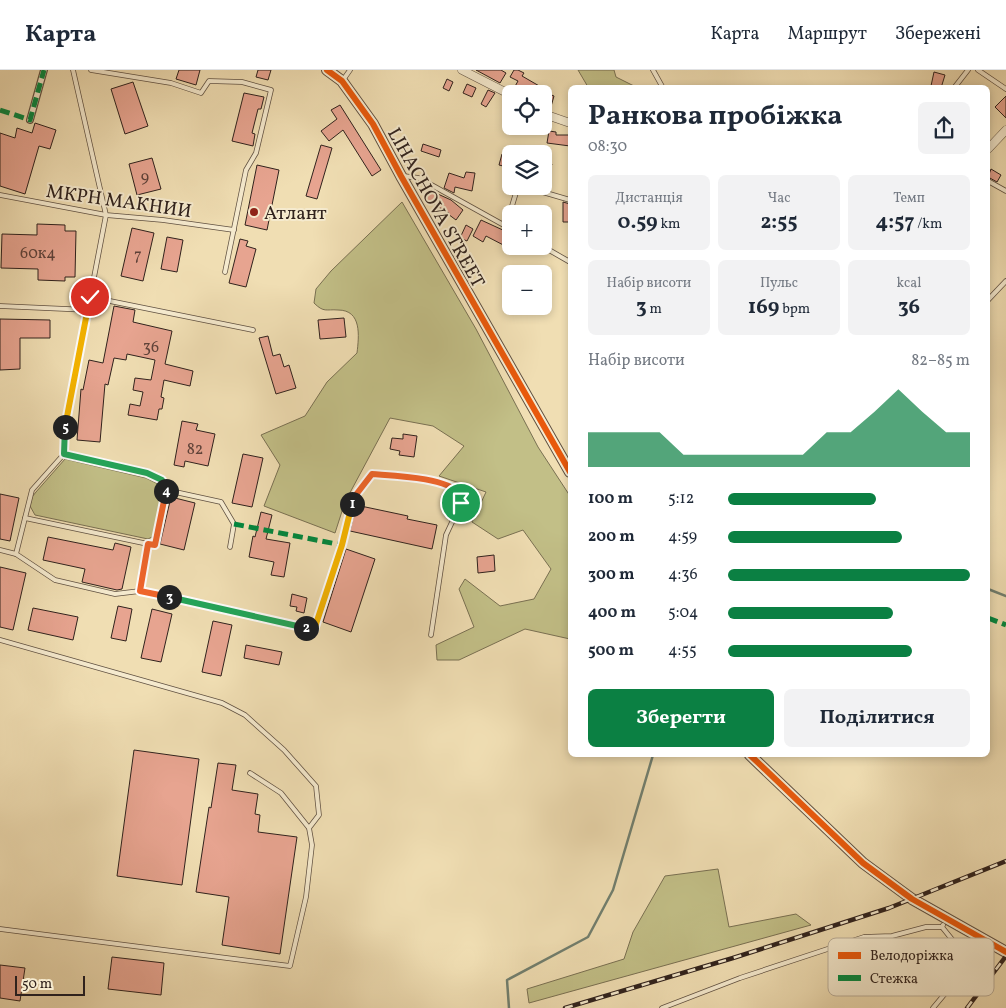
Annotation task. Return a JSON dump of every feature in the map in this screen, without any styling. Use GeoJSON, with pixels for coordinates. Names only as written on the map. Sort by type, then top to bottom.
{"type":"FeatureCollection","features":[{"type":"Feature","properties":{"kind":"street"},"geometry":{"type":"LineString","coordinates":[[30,120],[44,70]]}},
{"type":"Feature","properties":{"kind":"street","name":"LIHACHOVA STREET"},"geometry":{"type":"LineString","coordinates":[[326,70],[342,81],[373,124],[568,468]]}},
{"type":"Feature","properties":{"kind":"street"},"geometry":{"type":"LineString","coordinates":[[462,70],[502,90]]}},
{"type":"Feature","properties":{"kind":"street"},"geometry":{"type":"LineString","coordinates":[[552,117],[568,122]]}},
{"type":"Feature","properties":{"kind":"street"},"geometry":{"type":"LineString","coordinates":[[990,147],[1006,130]]}},
{"type":"Feature","properties":{"kind":"street"},"geometry":{"type":"LineString","coordinates":[[752,757],[863,863],[944,922],[977,938]]}},
{"type":"Feature","properties":{"kind":"street"},"geometry":{"type":"LineString","coordinates":[[994,946],[1006,952]]}},
{"type":"Feature","properties":{"kind":"lane"},"geometry":{"type":"LineString","coordinates":[[16,554],[32,490],[64,454],[65,428],[106,215],[73,70]]}},
{"type":"Feature","properties":{"kind":"lane"},"geometry":{"type":"LineString","coordinates":[[91,70],[171,83],[201,92],[208,81],[242,82],[271,90],[256,153],[246,170],[225,272]]}},
{"type":"Feature","properties":{"kind":"lane"},"geometry":{"type":"LineString","coordinates":[[342,81],[350,70]]}},
{"type":"Feature","properties":{"kind":"lane"},"geometry":{"type":"LineString","coordinates":[[652,70],[662,85]]}},
{"type":"Feature","properties":{"kind":"lane"},"geometry":{"type":"LineString","coordinates":[[956,85],[968,70]]}},
{"type":"Feature","properties":{"kind":"lane"},"geometry":{"type":"LineString","coordinates":[[978,70],[1006,89]]}},
{"type":"Feature","properties":{"kind":"lane"},"geometry":{"type":"LineString","coordinates":[[401,176],[419,178],[502,224]]}},
{"type":"Feature","properties":{"kind":"lane"},"geometry":{"type":"LineString","coordinates":[[990,182],[1006,191]]}},
{"type":"Feature","properties":{"kind":"lane","name":"МКРН МАКНИИ"},"geometry":{"type":"LineString","coordinates":[[0,195],[106,215],[163,220],[234,230]]}},
{"type":"Feature","properties":{"kind":"lane"},"geometry":{"type":"LineString","coordinates":[[552,195],[568,199]]}},
{"type":"Feature","properties":{"kind":"lane"},"geometry":{"type":"LineString","coordinates":[[552,252],[568,261]]}},
{"type":"Feature","properties":{"kind":"lane"},"geometry":{"type":"LineString","coordinates":[[990,298],[1006,281]]}},
{"type":"Feature","properties":{"kind":"lane"},"geometry":{"type":"LineString","coordinates":[[90,297],[253,330]]}},
{"type":"Feature","properties":{"kind":"lane"},"geometry":{"type":"LineString","coordinates":[[0,306],[88,310]]}},
{"type":"Feature","properties":{"kind":"lane"},"geometry":{"type":"LineString","coordinates":[[25,518],[155,545],[166,490],[162,480],[147,473],[64,454]]}},
{"type":"Feature","properties":{"kind":"lane"},"geometry":{"type":"LineString","coordinates":[[0,550],[16,554],[55,580],[115,594],[140,591],[314,630],[342,545],[355,496],[372,474],[414,477],[455,487],[462,494],[461,503],[446,535],[431,635]]}},
{"type":"Feature","properties":{"kind":"lane"},"geometry":{"type":"LineString","coordinates":[[166,490],[221,502],[234,524],[230,546]]}},
{"type":"Feature","properties":{"kind":"lane"},"geometry":{"type":"LineString","coordinates":[[140,591],[148,544]]}},
{"type":"Feature","properties":{"kind":"lane"},"geometry":{"type":"LineString","coordinates":[[0,640],[222,703],[245,715],[284,750],[316,786],[319,815],[309,828]]}},
{"type":"Feature","properties":{"kind":"lane"},"geometry":{"type":"LineString","coordinates":[[0,929],[290,966],[306,897],[312,845],[309,828],[281,793],[250,773]]}},
{"type":"Feature","properties":{"kind":"lane"},"geometry":{"type":"LineString","coordinates":[[861,938],[892,936],[944,922],[954,938]]}},
{"type":"Feature","properties":{"kind":"lane"},"geometry":{"type":"LineString","coordinates":[[662,1008],[740,978],[828,949]]}},
{"type":"Feature","properties":{"kind":"lane"},"geometry":{"type":"LineString","coordinates":[[933,1008],[943,996]]}},
{"type":"Feature","properties":{"kind":"shaded area"},"geometry":{"type":"Polygon","coordinates":[[[578,70],[614,70],[616,77],[632,85],[587,85],[578,70]]]}},
{"type":"Feature","properties":{"kind":"shaded area"},"geometry":{"type":"Polygon","coordinates":[[[402,202],[476,329],[538,447],[568,493],[568,639],[525,629],[459,660],[437,660],[436,645],[474,627],[459,589],[465,579],[500,606],[534,599],[551,569],[523,530],[498,539],[472,522],[486,492],[439,476],[464,446],[433,426],[390,418],[345,502],[335,533],[264,506],[280,465],[261,435],[305,416],[327,382],[357,353],[357,325],[351,314],[346,311],[325,310],[314,303],[316,289],[331,271],[402,202]]]}},
{"type":"Feature","properties":{"kind":"shaded area"},"geometry":{"type":"Polygon","coordinates":[[[65,459],[146,478],[158,484],[163,494],[154,536],[148,539],[35,515],[30,506],[32,497],[65,459]]]}},
{"type":"Feature","properties":{"kind":"shaded area"},"geometry":{"type":"Polygon","coordinates":[[[718,869],[729,927],[796,914],[811,925],[529,1003],[527,989],[624,959],[633,932],[665,876],[718,869]]]}},
{"type":"Feature","properties":{"kind":"building"},"geometry":{"type":"Polygon","coordinates":[[[179,70],[200,70],[196,85],[176,79],[179,70]]]}},
{"type":"Feature","properties":{"kind":"building"},"geometry":{"type":"Polygon","coordinates":[[[258,70],[271,70],[268,80],[256,77],[258,70]]]}},
{"type":"Feature","properties":{"kind":"building"},"geometry":{"type":"Polygon","coordinates":[[[476,70],[501,70],[506,73],[500,83],[476,70]]]}},
{"type":"Feature","properties":{"kind":"building"},"geometry":{"type":"Polygon","coordinates":[[[514,70],[518,70],[524,73],[522,76],[538,85],[516,85],[518,81],[510,77],[514,70]]]}},
{"type":"Feature","properties":{"kind":"building"},"geometry":{"type":"Polygon","coordinates":[[[934,72],[945,75],[942,85],[931,85],[934,72]]]}},
{"type":"Feature","properties":{"kind":"building"},"geometry":{"type":"Polygon","coordinates":[[[447,79],[453,82],[449,91],[443,88],[447,79]]]}},
{"type":"Feature","properties":{"kind":"building"},"geometry":{"type":"Polygon","coordinates":[[[133,82],[148,126],[125,134],[111,89],[133,82]]]}},
{"type":"Feature","properties":{"kind":"building"},"geometry":{"type":"Polygon","coordinates":[[[467,84],[476,88],[472,97],[463,93],[467,84]]]}},
{"type":"Feature","properties":{"kind":"building"},"geometry":{"type":"Polygon","coordinates":[[[488,90],[495,93],[486,107],[481,104],[488,90]]]}},
{"type":"Feature","properties":{"kind":"building"},"geometry":{"type":"Polygon","coordinates":[[[244,93],[264,97],[261,109],[258,109],[252,133],[255,134],[253,146],[232,141],[244,93]]]}},
{"type":"Feature","properties":{"kind":"building"},"geometry":{"type":"Polygon","coordinates":[[[1006,96],[1006,118],[995,107],[1006,96]]]}},
{"type":"Feature","properties":{"kind":"building"},"geometry":{"type":"Polygon","coordinates":[[[340,105],[381,170],[372,176],[343,130],[329,141],[321,131],[337,119],[331,110],[340,105]]]}},
{"type":"Feature","properties":{"kind":"building"},"geometry":{"type":"Polygon","coordinates":[[[35,123],[56,130],[50,149],[39,146],[25,194],[0,186],[0,133],[15,138],[17,128],[32,133],[35,123]]]}},
{"type":"Feature","properties":{"kind":"building"},"geometry":{"type":"Polygon","coordinates":[[[552,131],[556,132],[556,135],[568,135],[568,146],[547,143],[548,135],[552,135],[552,131]]]}},
{"type":"Feature","properties":{"kind":"building"},"geometry":{"type":"Polygon","coordinates":[[[423,144],[441,150],[439,157],[421,151],[423,144]]]}},
{"type":"Feature","properties":{"kind":"building"},"geometry":{"type":"Polygon","coordinates":[[[321,145],[332,148],[317,199],[306,196],[321,145]]]}},
{"type":"Feature","properties":{"kind":"building"},"geometry":{"type":"Polygon","coordinates":[[[502,154],[502,166],[499,165],[502,154]]]}},
{"type":"Feature","properties":{"kind":"building"},"geometry":{"type":"Polygon","coordinates":[[[152,158],[161,189],[137,195],[129,164],[152,158]]]}},
{"type":"Feature","properties":{"kind":"building"},"geometry":{"type":"Polygon","coordinates":[[[257,165],[279,170],[267,230],[245,225],[257,165]]]}},
{"type":"Feature","properties":{"kind":"building"},"geometry":{"type":"Polygon","coordinates":[[[991,169],[1001,175],[997,182],[990,178],[991,169]]]}},
{"type":"Feature","properties":{"kind":"building"},"geometry":{"type":"Polygon","coordinates":[[[466,172],[475,173],[472,191],[455,187],[454,193],[444,188],[449,173],[464,178],[466,172]]]}},
{"type":"Feature","properties":{"kind":"building"},"geometry":{"type":"Polygon","coordinates":[[[429,190],[451,200],[463,210],[456,220],[449,213],[424,199],[429,190]]]}},
{"type":"Feature","properties":{"kind":"building"},"geometry":{"type":"Polygon","coordinates":[[[563,202],[568,203],[568,222],[563,222],[563,202]]]}},
{"type":"Feature","properties":{"kind":"building"},"geometry":{"type":"Polygon","coordinates":[[[481,220],[502,230],[502,244],[486,236],[483,242],[473,236],[481,220]]]}},
{"type":"Feature","properties":{"kind":"building"},"geometry":{"type":"Polygon","coordinates":[[[37,224],[65,225],[65,231],[76,231],[75,277],[65,277],[65,281],[38,280],[38,269],[1,268],[2,234],[37,235],[37,224]]]}},
{"type":"Feature","properties":{"kind":"building"},"geometry":{"type":"Polygon","coordinates":[[[466,225],[473,229],[467,241],[460,238],[466,225]]]}},
{"type":"Feature","properties":{"kind":"building"},"geometry":{"type":"Polygon","coordinates":[[[132,228],[154,233],[143,281],[121,276],[132,228]]]}},
{"type":"Feature","properties":{"kind":"building"},"geometry":{"type":"Polygon","coordinates":[[[167,237],[183,240],[177,272],[161,269],[167,237]]]}},
{"type":"Feature","properties":{"kind":"building"},"geometry":{"type":"Polygon","coordinates":[[[240,239],[248,241],[246,246],[256,249],[246,287],[229,283],[240,239]]]}},
{"type":"Feature","properties":{"kind":"building"},"geometry":{"type":"Polygon","coordinates":[[[114,306],[135,310],[133,322],[172,331],[165,364],[193,371],[190,386],[164,380],[161,397],[164,398],[157,420],[128,415],[130,404],[140,406],[143,392],[133,390],[135,378],[151,380],[155,360],[127,354],[126,360],[114,358],[108,385],[105,384],[100,442],[77,440],[81,389],[83,390],[89,360],[103,363],[114,306]]]}},
{"type":"Feature","properties":{"kind":"building"},"geometry":{"type":"Polygon","coordinates":[[[344,318],[346,337],[320,339],[318,320],[344,318]]]}},
{"type":"Feature","properties":{"kind":"building"},"geometry":{"type":"Polygon","coordinates":[[[0,319],[50,320],[50,338],[20,338],[20,369],[0,370],[0,319]]]}},
{"type":"Feature","properties":{"kind":"building"},"geometry":{"type":"Polygon","coordinates":[[[268,336],[273,356],[280,354],[284,367],[289,365],[296,388],[276,394],[259,338],[268,336]]]}},
{"type":"Feature","properties":{"kind":"building"},"geometry":{"type":"Polygon","coordinates":[[[182,421],[198,424],[196,430],[215,434],[208,466],[185,461],[184,467],[174,465],[182,421]]]}},
{"type":"Feature","properties":{"kind":"building"},"geometry":{"type":"Polygon","coordinates":[[[403,434],[417,436],[414,457],[399,455],[400,451],[390,449],[392,438],[403,439],[403,434]]]}},
{"type":"Feature","properties":{"kind":"building"},"geometry":{"type":"Polygon","coordinates":[[[243,454],[263,458],[252,507],[232,503],[243,454]]]}},
{"type":"Feature","properties":{"kind":"building"},"geometry":{"type":"Polygon","coordinates":[[[0,494],[19,498],[10,541],[0,539],[0,494]]]}},
{"type":"Feature","properties":{"kind":"building"},"geometry":{"type":"Polygon","coordinates":[[[171,497],[195,503],[184,550],[160,544],[171,497]]]}},
{"type":"Feature","properties":{"kind":"building"},"geometry":{"type":"Polygon","coordinates":[[[356,505],[408,516],[407,519],[437,525],[432,549],[350,531],[356,505]]]}},
{"type":"Feature","properties":{"kind":"building"},"geometry":{"type":"Polygon","coordinates":[[[261,512],[272,515],[266,539],[290,543],[284,577],[271,575],[274,562],[249,557],[253,536],[255,537],[261,512]]]}},
{"type":"Feature","properties":{"kind":"building"},"geometry":{"type":"Polygon","coordinates":[[[48,537],[113,550],[115,543],[131,547],[122,589],[117,590],[82,582],[85,569],[43,560],[48,537]]]}},
{"type":"Feature","properties":{"kind":"building"},"geometry":{"type":"Polygon","coordinates":[[[346,549],[375,559],[351,632],[323,622],[346,549]]]}},
{"type":"Feature","properties":{"kind":"building"},"geometry":{"type":"Polygon","coordinates":[[[494,555],[495,571],[478,573],[477,557],[494,555]]]}},
{"type":"Feature","properties":{"kind":"building"},"geometry":{"type":"Polygon","coordinates":[[[0,567],[26,573],[13,630],[0,627],[0,567]]]}},
{"type":"Feature","properties":{"kind":"building"},"geometry":{"type":"Polygon","coordinates":[[[292,594],[307,598],[304,613],[296,611],[297,607],[290,606],[292,594]]]}},
{"type":"Feature","properties":{"kind":"building"},"geometry":{"type":"Polygon","coordinates":[[[118,606],[132,609],[126,641],[111,638],[118,606]]]}},
{"type":"Feature","properties":{"kind":"building"},"geometry":{"type":"Polygon","coordinates":[[[33,608],[78,617],[73,640],[28,630],[33,608]]]}},
{"type":"Feature","properties":{"kind":"building"},"geometry":{"type":"Polygon","coordinates":[[[152,609],[172,614],[161,662],[141,658],[152,609]]]}},
{"type":"Feature","properties":{"kind":"building"},"geometry":{"type":"Polygon","coordinates":[[[213,621],[232,625],[221,676],[202,672],[213,621]]]}},
{"type":"Feature","properties":{"kind":"building"},"geometry":{"type":"Polygon","coordinates":[[[246,645],[282,652],[279,665],[244,658],[246,645]]]}},
{"type":"Feature","properties":{"kind":"building"},"geometry":{"type":"Polygon","coordinates":[[[134,750],[199,759],[182,885],[117,876],[134,750]]]}},
{"type":"Feature","properties":{"kind":"building"},"geometry":{"type":"Polygon","coordinates":[[[218,763],[236,765],[232,790],[258,794],[255,814],[260,815],[258,832],[297,837],[280,954],[222,945],[229,897],[196,892],[218,763]]]}},
{"type":"Feature","properties":{"kind":"building"},"geometry":{"type":"Polygon","coordinates":[[[112,957],[164,963],[161,995],[108,989],[112,957]]]}},
{"type":"Feature","properties":{"kind":"building"},"geometry":{"type":"Polygon","coordinates":[[[0,965],[25,968],[20,1001],[0,998],[0,965]]]}},
{"type":"Feature","properties":{"kind":"waterway"},"geometry":{"type":"LineString","coordinates":[[990,590],[1006,596]]}},
{"type":"Feature","properties":{"kind":"waterway"},"geometry":{"type":"LineString","coordinates":[[509,1008],[507,980],[588,937],[613,890],[652,757]]}},
{"type":"Feature","properties":{"kind":"railway"},"geometry":{"type":"LineString","coordinates":[[565,1008],[733,958],[889,908],[1006,861]]}},
{"type":"Feature","properties":{"kind":"railway"},"geometry":{"type":"LineString","coordinates":[[994,972],[1006,956]]}},
{"type":"Feature","properties":{"kind":"railway"},"geometry":{"type":"LineString","coordinates":[[967,1008],[976,996]]}},
{"type":"Feature","properties":{"kind":"marked path"},"geometry":{"type":"LineString","coordinates":[[0,110],[30,120],[44,70]]}},
{"type":"Feature","properties":{"kind":"marked path"},"geometry":{"type":"LineString","coordinates":[[234,524],[342,545]]}},
{"type":"Feature","properties":{"kind":"marked path"},"geometry":{"type":"LineString","coordinates":[[990,619],[1006,625]]}},
{"type":"Feature","properties":{"kind":"cycle path"},"geometry":{"type":"LineString","coordinates":[[327,70],[342,81],[373,124],[568,468]]}},
{"type":"Feature","properties":{"kind":"cycle path"},"geometry":{"type":"LineString","coordinates":[[752,757],[863,863],[912,899],[981,938]]}},
{"type":"Feature","properties":{"kind":"cycle path"},"geometry":{"type":"LineString","coordinates":[[994,945],[1006,952]]}},
{"type":"Feature","properties":{"kind":"place","name":"Атлант"},"geometry":{"type":"Point","coordinates":[254,212]}},
{"type":"Feature","properties":{"kind":"route"},"geometry":{"type":"LineString","coordinates":[[90,297],[65,428],[64,454],[147,473],[162,480],[166,490],[155,545],[148,544],[140,591],[314,630],[342,545],[355,496],[372,474],[414,477],[455,487],[462,494],[461,503]]}}]}
